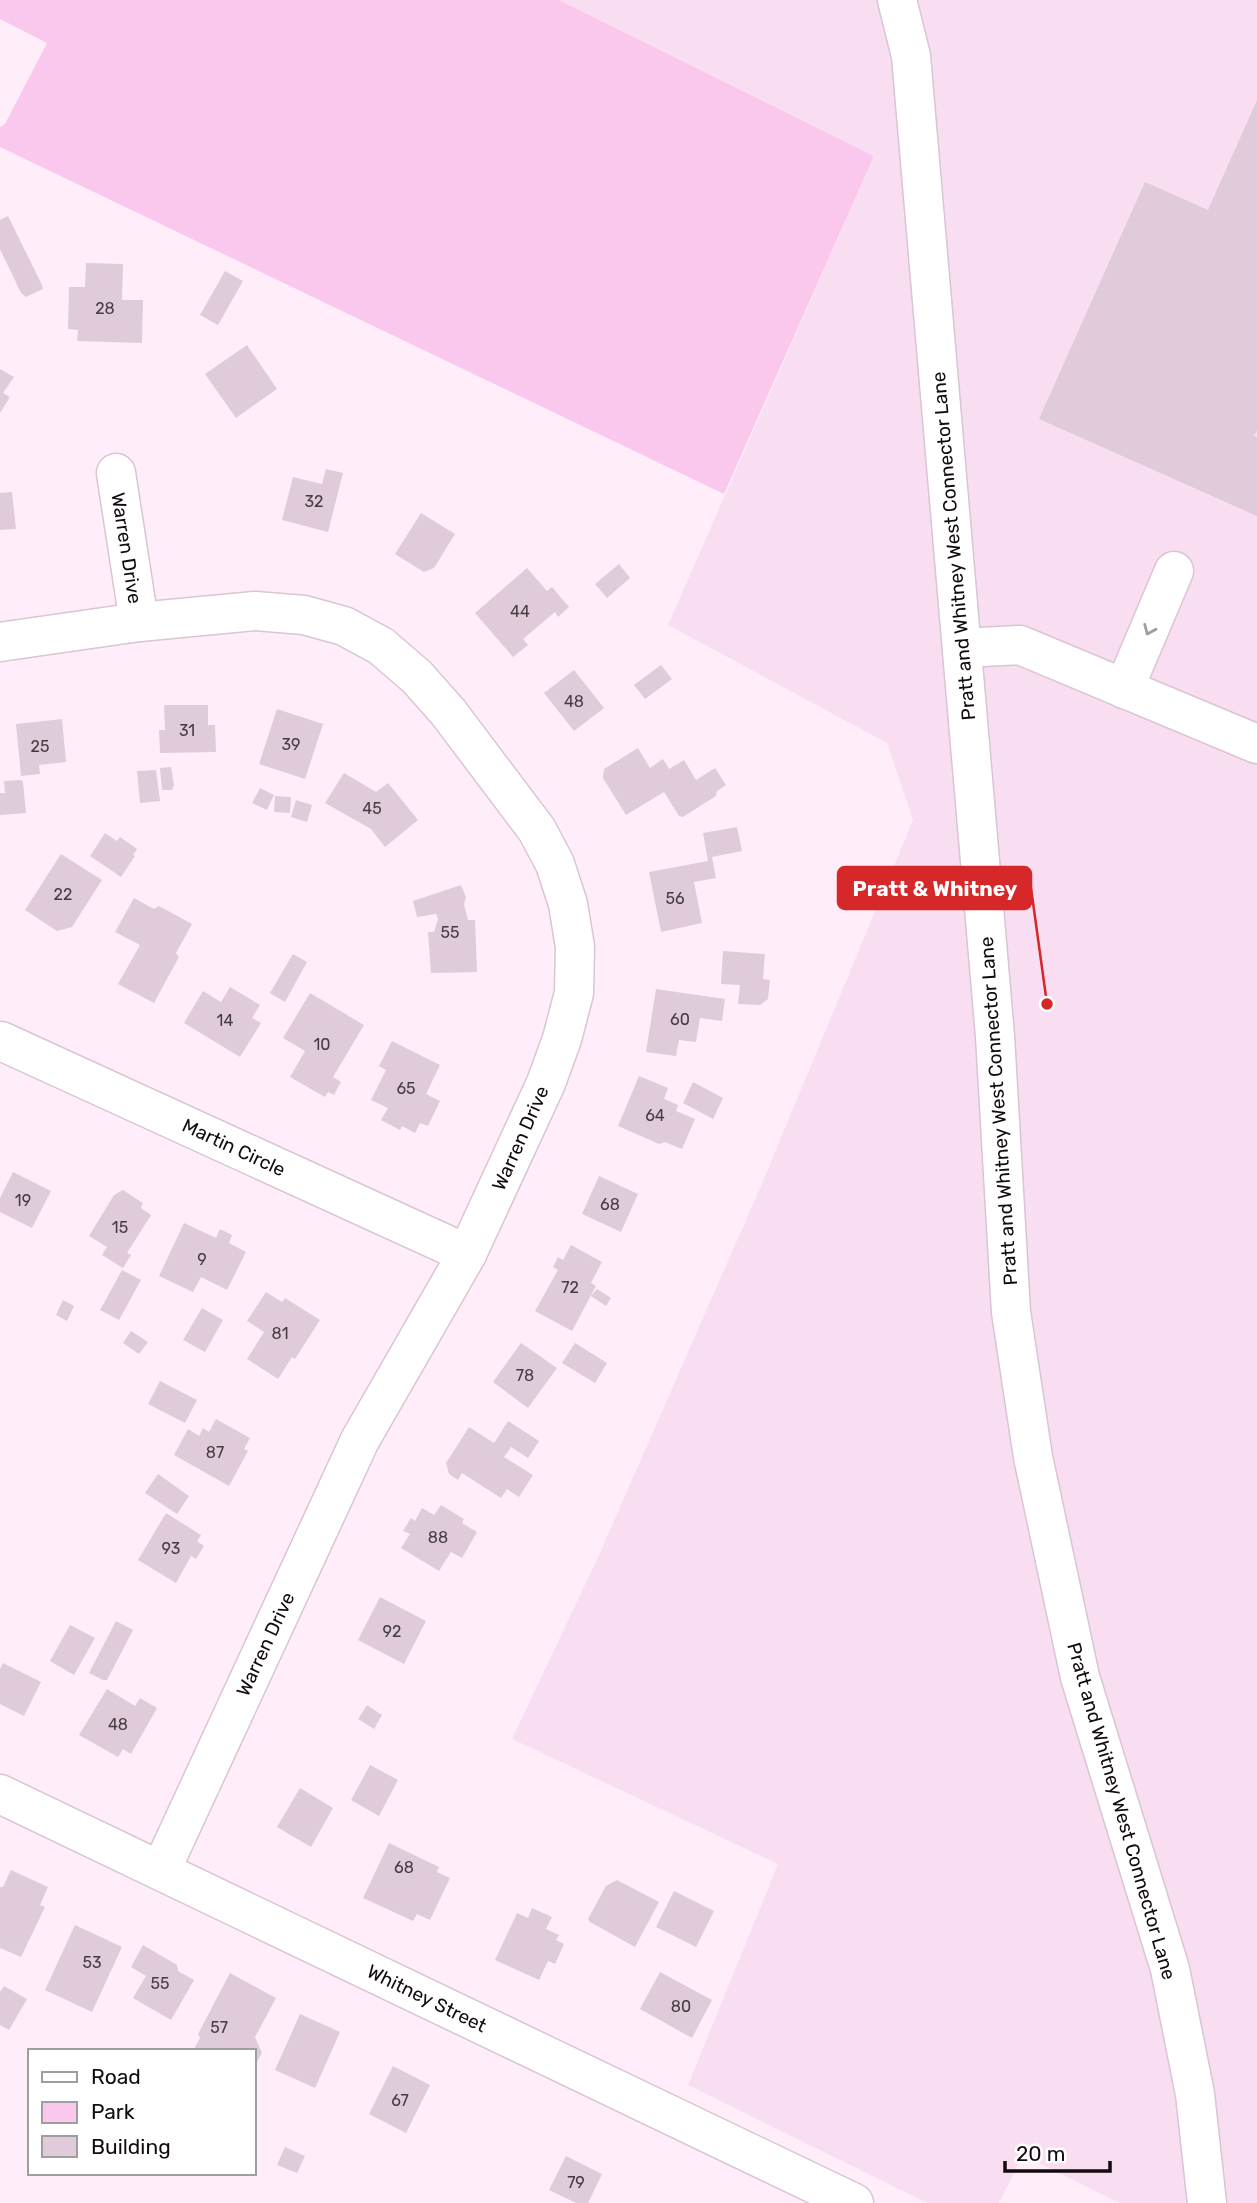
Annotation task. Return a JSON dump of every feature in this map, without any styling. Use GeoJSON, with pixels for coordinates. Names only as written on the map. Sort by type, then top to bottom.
{"type":"FeatureCollection","features":[{"type":"Feature","properties":{"kind":"street","name":"Pratt and Whitney West Connector Lane"},"geometry":{"type":"LineString","coordinates":[[897,0],[911,56],[995,1037],[1011,1312],[1032,1457],[1080,1677],[1170,1969],[1195,2094],[1208,2203]]}},
{"type":"Feature","properties":{"kind":"street"},"geometry":{"type":"LineString","coordinates":[[911,56],[922,0]]}},
{"type":"Feature","properties":{"kind":"street","name":"Warren Drive"},"geometry":{"type":"LineString","coordinates":[[116,473],[139,622]]}},
{"type":"Feature","properties":{"kind":"street"},"geometry":{"type":"LineString","coordinates":[[1124,689],[1174,571]]}},
{"type":"Feature","properties":{"kind":"street","name":"Warren Drive"},"geometry":{"type":"LineString","coordinates":[[0,642],[139,622],[255,611],[304,615],[344,626],[381,646],[417,677],[448,712],[537,830],[549,853],[568,904],[575,947],[574,993],[562,1039],[546,1083],[467,1254],[360,1440],[161,1870]]}},
{"type":"Feature","properties":{"kind":"street"},"geometry":{"type":"LineString","coordinates":[[962,648],[1020,645],[1257,744]]}},
{"type":"Feature","properties":{"kind":"street","name":"Martin Circle"},"geometry":{"type":"LineString","coordinates":[[1,1041],[467,1254]]}},
{"type":"Feature","properties":{"kind":"street","name":"Whitney Street"},"geometry":{"type":"LineString","coordinates":[[0,1794],[854,2203]]}},
{"type":"Feature","properties":{"kind":"shaded area"},"geometry":{"type":"Polygon","coordinates":[[[559,0],[1257,0],[1257,2203],[1119,2203],[1023,2155],[999,2203],[927,2203],[688,2085],[778,1864],[512,1739],[599,1555],[760,1188],[913,820],[887,743],[668,625],[874,156],[559,0]]]}},
{"type":"Feature","properties":{"kind":"green space"},"geometry":{"type":"Polygon","coordinates":[[[0,0],[559,0],[874,156],[724,494],[0,147],[0,127],[5,124],[47,43],[0,19],[0,0]]]}},
{"type":"Feature","properties":{"kind":"building"},"geometry":{"type":"Polygon","coordinates":[[[1257,100],[1257,430],[1254,436],[1257,438],[1257,516],[1039,419],[1145,182],[1208,210],[1257,100]]]}},
{"type":"Feature","properties":{"kind":"building"},"geometry":{"type":"Polygon","coordinates":[[[8,216],[43,289],[26,297],[21,293],[0,249],[0,220],[8,216]]]}},
{"type":"Feature","properties":{"kind":"building"},"geometry":{"type":"Polygon","coordinates":[[[86,263],[123,264],[122,300],[143,300],[142,343],[77,341],[78,330],[68,329],[69,287],[85,287],[86,263]]]}},
{"type":"Feature","properties":{"kind":"building"},"geometry":{"type":"Polygon","coordinates":[[[225,271],[243,281],[218,325],[200,315],[225,271]]]}},
{"type":"Feature","properties":{"kind":"building"},"geometry":{"type":"Polygon","coordinates":[[[247,345],[277,389],[236,418],[205,374],[247,345]]]}},
{"type":"Feature","properties":{"kind":"building"},"geometry":{"type":"Polygon","coordinates":[[[0,369],[14,377],[3,393],[10,397],[0,413],[0,369]]]}},
{"type":"Feature","properties":{"kind":"building"},"geometry":{"type":"Polygon","coordinates":[[[326,469],[343,473],[328,532],[282,520],[293,477],[322,484],[326,469]]]}},
{"type":"Feature","properties":{"kind":"building"},"geometry":{"type":"Polygon","coordinates":[[[12,492],[16,529],[0,530],[0,493],[12,492]]]}},
{"type":"Feature","properties":{"kind":"building"},"geometry":{"type":"Polygon","coordinates":[[[421,513],[455,534],[434,568],[424,572],[395,554],[421,513]]]}},
{"type":"Feature","properties":{"kind":"building"},"geometry":{"type":"Polygon","coordinates":[[[619,564],[630,578],[607,598],[595,584],[619,564]]]}},
{"type":"Feature","properties":{"kind":"building"},"geometry":{"type":"Polygon","coordinates":[[[527,568],[547,591],[552,587],[569,607],[558,617],[555,612],[523,639],[528,645],[513,657],[475,613],[527,568]]]}},
{"type":"Feature","properties":{"kind":"building"},"geometry":{"type":"Polygon","coordinates":[[[661,665],[672,679],[645,699],[634,685],[661,665]]]}},
{"type":"Feature","properties":{"kind":"building"},"geometry":{"type":"Polygon","coordinates":[[[574,670],[604,708],[574,731],[544,693],[574,670]]]}},
{"type":"Feature","properties":{"kind":"building"},"geometry":{"type":"Polygon","coordinates":[[[164,705],[208,705],[208,725],[215,725],[216,752],[160,753],[159,730],[165,730],[164,705]]]}},
{"type":"Feature","properties":{"kind":"building"},"geometry":{"type":"Polygon","coordinates":[[[277,709],[323,724],[305,779],[259,764],[277,709]]]}},
{"type":"Feature","properties":{"kind":"building"},"geometry":{"type":"Polygon","coordinates":[[[62,719],[66,762],[39,765],[40,774],[21,776],[16,724],[62,719]]]}},
{"type":"Feature","properties":{"kind":"building"},"geometry":{"type":"Polygon","coordinates":[[[638,748],[650,768],[663,759],[669,769],[684,760],[696,780],[715,768],[726,785],[717,791],[716,796],[683,817],[679,816],[664,792],[626,815],[603,778],[604,769],[638,748]]]}},
{"type":"Feature","properties":{"kind":"building"},"geometry":{"type":"Polygon","coordinates":[[[171,767],[174,785],[172,790],[162,790],[160,768],[171,767]]]}},
{"type":"Feature","properties":{"kind":"building"},"geometry":{"type":"Polygon","coordinates":[[[156,770],[160,801],[140,803],[137,771],[156,770]]]}},
{"type":"Feature","properties":{"kind":"building"},"geometry":{"type":"Polygon","coordinates":[[[344,773],[376,792],[388,783],[418,820],[385,847],[371,829],[325,803],[344,773]]]}},
{"type":"Feature","properties":{"kind":"building"},"geometry":{"type":"Polygon","coordinates":[[[21,780],[26,813],[0,815],[0,793],[5,793],[4,781],[21,780]]]}},
{"type":"Feature","properties":{"kind":"building"},"geometry":{"type":"Polygon","coordinates":[[[260,788],[274,795],[267,810],[252,803],[260,788]]]}},
{"type":"Feature","properties":{"kind":"building"},"geometry":{"type":"Polygon","coordinates":[[[275,796],[291,797],[290,813],[274,812],[275,796]]]}},
{"type":"Feature","properties":{"kind":"building"},"geometry":{"type":"Polygon","coordinates":[[[296,800],[312,805],[307,822],[291,817],[296,800]]]}},
{"type":"Feature","properties":{"kind":"building"},"geometry":{"type":"Polygon","coordinates":[[[737,827],[742,851],[712,857],[716,878],[694,882],[702,923],[661,932],[649,872],[708,861],[703,833],[737,827]]]}},
{"type":"Feature","properties":{"kind":"building"},"geometry":{"type":"Polygon","coordinates":[[[105,833],[117,841],[120,837],[137,849],[121,877],[90,856],[105,833]]]}},
{"type":"Feature","properties":{"kind":"building"},"geometry":{"type":"Polygon","coordinates":[[[61,854],[102,880],[72,927],[57,931],[25,910],[61,854]]]}},
{"type":"Feature","properties":{"kind":"building"},"geometry":{"type":"Polygon","coordinates":[[[461,885],[466,897],[464,904],[468,920],[475,920],[477,972],[431,973],[428,932],[434,932],[438,919],[436,914],[417,917],[413,901],[461,885]]]}},
{"type":"Feature","properties":{"kind":"building"},"geometry":{"type":"Polygon","coordinates":[[[134,898],[154,909],[159,906],[192,924],[176,953],[179,957],[154,1003],[118,984],[140,945],[115,932],[134,898]]]}},
{"type":"Feature","properties":{"kind":"building"},"geometry":{"type":"Polygon","coordinates":[[[723,951],[765,954],[763,979],[770,980],[768,999],[760,1005],[738,1004],[740,985],[721,984],[723,951]]]}},
{"type":"Feature","properties":{"kind":"building"},"geometry":{"type":"Polygon","coordinates":[[[293,954],[307,962],[285,1002],[270,993],[293,954]]]}},
{"type":"Feature","properties":{"kind":"building"},"geometry":{"type":"Polygon","coordinates":[[[230,987],[260,1005],[252,1018],[261,1023],[240,1057],[184,1023],[203,991],[221,1002],[230,987]]]}},
{"type":"Feature","properties":{"kind":"building"},"geometry":{"type":"Polygon","coordinates":[[[656,989],[725,999],[722,1021],[700,1018],[696,1042],[679,1040],[676,1056],[646,1052],[656,989]]]}},
{"type":"Feature","properties":{"kind":"building"},"geometry":{"type":"Polygon","coordinates":[[[310,993],[364,1025],[333,1077],[341,1082],[334,1095],[328,1092],[325,1097],[290,1077],[305,1051],[283,1038],[310,993]]]}},
{"type":"Feature","properties":{"kind":"building"},"geometry":{"type":"Polygon","coordinates":[[[392,1041],[440,1065],[426,1094],[440,1101],[428,1126],[420,1123],[415,1133],[402,1126],[400,1130],[381,1120],[388,1108],[371,1100],[386,1070],[379,1066],[392,1041]]]}},
{"type":"Feature","properties":{"kind":"building"},"geometry":{"type":"Polygon","coordinates":[[[639,1076],[668,1088],[664,1099],[678,1105],[676,1111],[695,1119],[682,1149],[665,1142],[659,1144],[618,1126],[639,1076]]]}},
{"type":"Feature","properties":{"kind":"building"},"geometry":{"type":"Polygon","coordinates":[[[693,1082],[723,1098],[713,1119],[683,1103],[693,1082]]]}},
{"type":"Feature","properties":{"kind":"building"},"geometry":{"type":"Polygon","coordinates":[[[13,1172],[51,1191],[32,1228],[0,1212],[0,1198],[13,1172]]]}},
{"type":"Feature","properties":{"kind":"building"},"geometry":{"type":"Polygon","coordinates":[[[599,1176],[638,1194],[621,1232],[582,1214],[599,1176]]]}},
{"type":"Feature","properties":{"kind":"building"},"geometry":{"type":"Polygon","coordinates":[[[123,1190],[143,1203],[141,1208],[151,1215],[127,1253],[131,1255],[123,1268],[102,1255],[107,1247],[89,1236],[114,1195],[123,1190]]]}},
{"type":"Feature","properties":{"kind":"building"},"geometry":{"type":"Polygon","coordinates":[[[184,1223],[216,1238],[220,1229],[232,1235],[229,1243],[246,1252],[227,1290],[201,1277],[193,1292],[159,1276],[184,1223]]]}},
{"type":"Feature","properties":{"kind":"building"},"geometry":{"type":"Polygon","coordinates":[[[571,1245],[602,1262],[591,1283],[596,1286],[572,1331],[535,1311],[558,1270],[553,1267],[558,1257],[563,1260],[571,1245]]]}},
{"type":"Feature","properties":{"kind":"building"},"geometry":{"type":"Polygon","coordinates":[[[122,1270],[141,1280],[119,1320],[100,1310],[122,1270]]]}},
{"type":"Feature","properties":{"kind":"building"},"geometry":{"type":"Polygon","coordinates":[[[597,1289],[611,1298],[606,1306],[591,1296],[597,1289]]]}},
{"type":"Feature","properties":{"kind":"building"},"geometry":{"type":"Polygon","coordinates":[[[266,1292],[282,1302],[285,1298],[320,1320],[295,1359],[292,1357],[278,1379],[247,1359],[264,1332],[247,1321],[266,1292]]]}},
{"type":"Feature","properties":{"kind":"building"},"geometry":{"type":"Polygon","coordinates":[[[63,1300],[74,1306],[67,1321],[56,1315],[63,1300]]]}},
{"type":"Feature","properties":{"kind":"building"},"geometry":{"type":"Polygon","coordinates":[[[202,1308],[223,1320],[205,1352],[183,1340],[202,1308]]]}},
{"type":"Feature","properties":{"kind":"building"},"geometry":{"type":"Polygon","coordinates":[[[131,1331],[148,1342],[139,1354],[123,1343],[131,1331]]]}},
{"type":"Feature","properties":{"kind":"building"},"geometry":{"type":"Polygon","coordinates":[[[521,1343],[557,1368],[528,1408],[493,1382],[521,1343]]]}},
{"type":"Feature","properties":{"kind":"building"},"geometry":{"type":"Polygon","coordinates":[[[575,1343],[607,1363],[595,1383],[562,1363],[575,1343]]]}},
{"type":"Feature","properties":{"kind":"building"},"geometry":{"type":"Polygon","coordinates":[[[160,1381],[197,1400],[185,1423],[148,1404],[160,1381]]]}},
{"type":"Feature","properties":{"kind":"building"},"geometry":{"type":"Polygon","coordinates":[[[216,1419],[250,1438],[244,1449],[248,1451],[229,1486],[174,1455],[188,1429],[199,1436],[203,1428],[209,1432],[216,1419]]]}},
{"type":"Feature","properties":{"kind":"building"},"geometry":{"type":"Polygon","coordinates":[[[508,1421],[539,1441],[528,1458],[511,1447],[504,1457],[533,1475],[519,1497],[507,1489],[501,1498],[462,1473],[458,1480],[449,1474],[446,1463],[469,1427],[494,1443],[508,1421]]]}},
{"type":"Feature","properties":{"kind":"building"},"geometry":{"type":"Polygon","coordinates":[[[158,1474],[189,1496],[177,1514],[145,1493],[158,1474]]]}},
{"type":"Feature","properties":{"kind":"building"},"geometry":{"type":"Polygon","coordinates":[[[441,1505],[464,1519],[462,1523],[477,1532],[462,1558],[451,1552],[439,1571],[401,1548],[410,1534],[403,1531],[411,1518],[415,1521],[422,1508],[434,1515],[441,1505]]]}},
{"type":"Feature","properties":{"kind":"building"},"geometry":{"type":"Polygon","coordinates":[[[166,1513],[201,1535],[197,1541],[204,1546],[196,1559],[191,1556],[176,1583],[138,1560],[166,1513]]]}},
{"type":"Feature","properties":{"kind":"building"},"geometry":{"type":"Polygon","coordinates":[[[380,1597],[426,1621],[404,1664],[358,1640],[380,1597]]]}},
{"type":"Feature","properties":{"kind":"building"},"geometry":{"type":"Polygon","coordinates":[[[116,1621],[133,1630],[107,1680],[103,1680],[89,1673],[116,1621]]]}},
{"type":"Feature","properties":{"kind":"building"},"geometry":{"type":"Polygon","coordinates":[[[70,1625],[95,1638],[74,1675],[50,1661],[70,1625]]]}},
{"type":"Feature","properties":{"kind":"building"},"geometry":{"type":"Polygon","coordinates":[[[3,1663],[41,1682],[24,1716],[0,1704],[0,1669],[3,1663]]]}},
{"type":"Feature","properties":{"kind":"building"},"geometry":{"type":"Polygon","coordinates":[[[107,1689],[135,1706],[140,1698],[157,1708],[131,1754],[123,1749],[118,1757],[79,1735],[107,1689]]]}},
{"type":"Feature","properties":{"kind":"building"},"geometry":{"type":"Polygon","coordinates":[[[367,1705],[382,1715],[374,1729],[358,1719],[367,1705]]]}},
{"type":"Feature","properties":{"kind":"building"},"geometry":{"type":"Polygon","coordinates":[[[370,1765],[398,1780],[379,1816],[351,1800],[370,1765]]]}},
{"type":"Feature","properties":{"kind":"building"},"geometry":{"type":"Polygon","coordinates":[[[300,1788],[333,1808],[311,1847],[277,1827],[300,1788]]]}},
{"type":"Feature","properties":{"kind":"building"},"geometry":{"type":"Polygon","coordinates":[[[389,1843],[439,1867],[437,1872],[450,1878],[430,1920],[417,1914],[413,1921],[363,1898],[389,1843]]]}},
{"type":"Feature","properties":{"kind":"building"},"geometry":{"type":"Polygon","coordinates":[[[11,1870],[48,1887],[40,1905],[45,1907],[21,1957],[0,1948],[0,1887],[3,1887],[11,1870]]]}},
{"type":"Feature","properties":{"kind":"building"},"geometry":{"type":"Polygon","coordinates":[[[617,1880],[659,1902],[635,1947],[588,1919],[606,1886],[617,1880]]]}},
{"type":"Feature","properties":{"kind":"building"},"geometry":{"type":"Polygon","coordinates":[[[674,1891],[714,1911],[696,1947],[656,1927],[674,1891]]]}},
{"type":"Feature","properties":{"kind":"building"},"geometry":{"type":"Polygon","coordinates":[[[532,1908],[552,1917],[546,1929],[559,1935],[556,1940],[564,1944],[555,1964],[548,1961],[539,1980],[495,1960],[517,1913],[528,1918],[532,1908]]]}},
{"type":"Feature","properties":{"kind":"building"},"geometry":{"type":"Polygon","coordinates":[[[75,1925],[122,1947],[92,2012],[45,1990],[75,1925]]]}},
{"type":"Feature","properties":{"kind":"building"},"geometry":{"type":"Polygon","coordinates":[[[143,1945],[177,1965],[178,1971],[194,1980],[171,2020],[133,1998],[146,1976],[131,1967],[143,1945]]]}},
{"type":"Feature","properties":{"kind":"building"},"geometry":{"type":"Polygon","coordinates":[[[660,1972],[712,2000],[692,2038],[640,2009],[660,1972]]]}},
{"type":"Feature","properties":{"kind":"building"},"geometry":{"type":"Polygon","coordinates":[[[230,1973],[276,1998],[255,2037],[262,2053],[256,2064],[256,2049],[194,2049],[200,2038],[198,2034],[230,1973]]]}},
{"type":"Feature","properties":{"kind":"building"},"geometry":{"type":"Polygon","coordinates":[[[4,1986],[27,1999],[9,2030],[0,2025],[0,1992],[4,1986]]]}},
{"type":"Feature","properties":{"kind":"building"},"geometry":{"type":"Polygon","coordinates":[[[300,2014],[340,2032],[315,2088],[275,2070],[300,2014]]]}},
{"type":"Feature","properties":{"kind":"building"},"geometry":{"type":"Polygon","coordinates":[[[393,2066],[430,2085],[406,2133],[369,2114],[393,2066]]]}},
{"type":"Feature","properties":{"kind":"building"},"geometry":{"type":"Polygon","coordinates":[[[285,2147],[305,2156],[297,2173],[277,2165],[285,2147]]]}},
{"type":"Feature","properties":{"kind":"building"},"geometry":{"type":"Polygon","coordinates":[[[566,2156],[602,2174],[588,2203],[576,2203],[549,2190],[566,2156]]]}},
{"type":"Feature","properties":{"kind":"place","name":"Pratt & Whitney"},"geometry":{"type":"Point","coordinates":[1047,1004]}}]}
